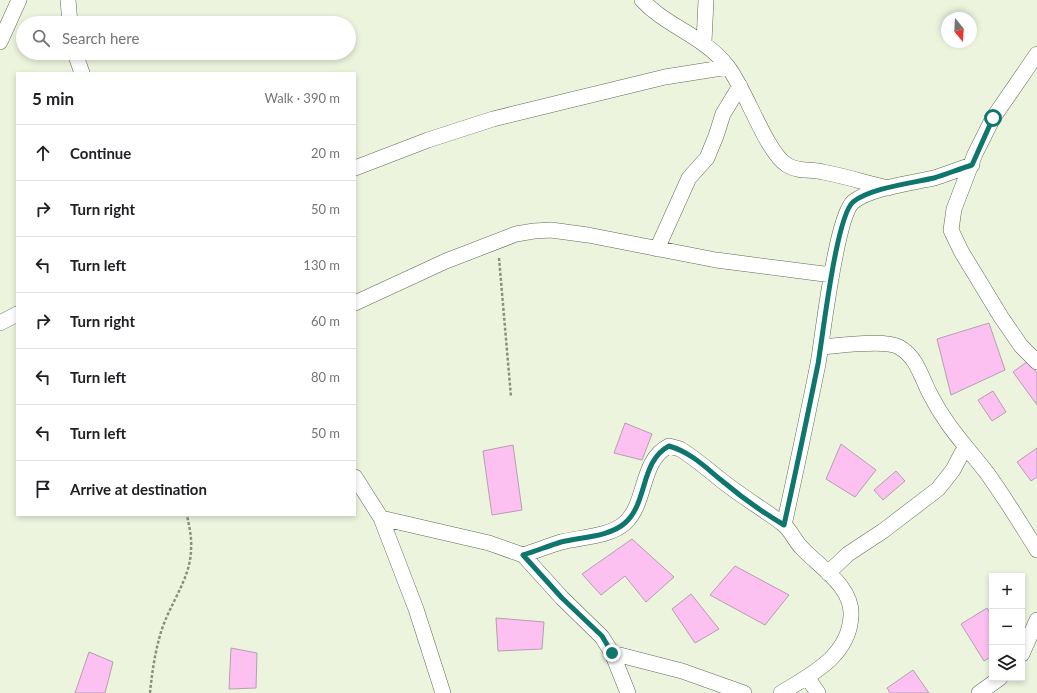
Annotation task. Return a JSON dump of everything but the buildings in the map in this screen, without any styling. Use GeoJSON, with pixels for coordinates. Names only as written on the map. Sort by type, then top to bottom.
{"type":"FeatureCollection","features":[{"type":"Feature","properties":{"kind":"street"},"geometry":{"type":"LineString","coordinates":[[0,42],[19,0]]}},
{"type":"Feature","properties":{"kind":"street"},"geometry":{"type":"LineString","coordinates":[[68,0],[69,16]]}},
{"type":"Feature","properties":{"kind":"street"},"geometry":{"type":"LineString","coordinates":[[642,0],[657,14],[704,42],[728,67],[740,86],[775,154],[785,164],[793,168],[821,171],[888,188]]}},
{"type":"Feature","properties":{"kind":"street"},"geometry":{"type":"LineString","coordinates":[[704,42],[706,0]]}},
{"type":"Feature","properties":{"kind":"street"},"geometry":{"type":"LineString","coordinates":[[1037,54],[993,118],[954,209],[952,230],[961,251],[1001,317],[1020,346],[1037,362]]}},
{"type":"Feature","properties":{"kind":"street"},"geometry":{"type":"LineString","coordinates":[[77,60],[82,72]]}},
{"type":"Feature","properties":{"kind":"street"},"geometry":{"type":"LineString","coordinates":[[356,168],[428,140],[530,109],[665,77],[728,67]]}},
{"type":"Feature","properties":{"kind":"street"},"geometry":{"type":"LineString","coordinates":[[657,249],[689,178],[707,158],[723,114],[740,86]]}},
{"type":"Feature","properties":{"kind":"street"},"geometry":{"type":"LineString","coordinates":[[784,525],[821,347],[832,275],[844,218],[850,205],[865,195],[888,188],[935,178],[972,165]]}},
{"type":"Feature","properties":{"kind":"street"},"geometry":{"type":"LineString","coordinates":[[356,303],[446,261],[498,240],[516,234],[551,230],[588,235],[716,260],[832,275]]}},
{"type":"Feature","properties":{"kind":"street"},"geometry":{"type":"LineString","coordinates":[[0,323],[16,315]]}},
{"type":"Feature","properties":{"kind":"street"},"geometry":{"type":"LineString","coordinates":[[821,347],[882,343],[900,347],[913,359],[944,420],[1001,493],[1037,550]]}},
{"type":"Feature","properties":{"kind":"street"},"geometry":{"type":"LineString","coordinates":[[523,555],[560,543],[610,531],[625,523],[635,508],[655,458],[669,446],[680,449],[693,457],[721,480],[784,525],[802,548],[835,579],[849,600],[850,622],[842,645],[835,656],[807,677],[781,693]]}},
{"type":"Feature","properties":{"kind":"street"},"geometry":{"type":"LineString","coordinates":[[828,573],[848,554],[889,527],[938,489],[949,477],[965,447]]}},
{"type":"Feature","properties":{"kind":"street"},"geometry":{"type":"LineString","coordinates":[[356,479],[381,518],[416,609],[443,693]]}},
{"type":"Feature","properties":{"kind":"street"},"geometry":{"type":"LineString","coordinates":[[381,518],[489,543],[523,555],[562,598],[602,636],[612,653],[628,693]]}},
{"type":"Feature","properties":{"kind":"street"},"geometry":{"type":"LineString","coordinates":[[1025,647],[1037,620]]}},
{"type":"Feature","properties":{"kind":"street"},"geometry":{"type":"LineString","coordinates":[[612,653],[682,672],[744,693]]}},
{"type":"Feature","properties":{"kind":"street"},"geometry":{"type":"LineString","coordinates":[[807,677],[818,693]]}},
{"type":"Feature","properties":{"kind":"street"},"geometry":{"type":"LineString","coordinates":[[979,693],[996,681]]}},
{"type":"Feature","properties":{"kind":"path"},"geometry":{"type":"LineString","coordinates":[[498,240],[511,397]]}},
{"type":"Feature","properties":{"kind":"path"},"geometry":{"type":"LineString","coordinates":[[150,693],[154,657],[161,631],[185,576],[191,555],[191,542],[187,516]]}},
{"type":"Feature","properties":{"kind":"route"},"geometry":{"type":"LineString","coordinates":[[612,653],[602,636],[562,598],[523,555],[560,543],[605,533],[614,530],[625,523],[632,515],[655,458],[658,453],[669,446],[680,449],[693,457],[721,480],[784,525],[818,364],[832,275],[844,218],[848,208],[853,202],[865,195],[935,178],[972,165],[975,154],[993,118]]}}]}
